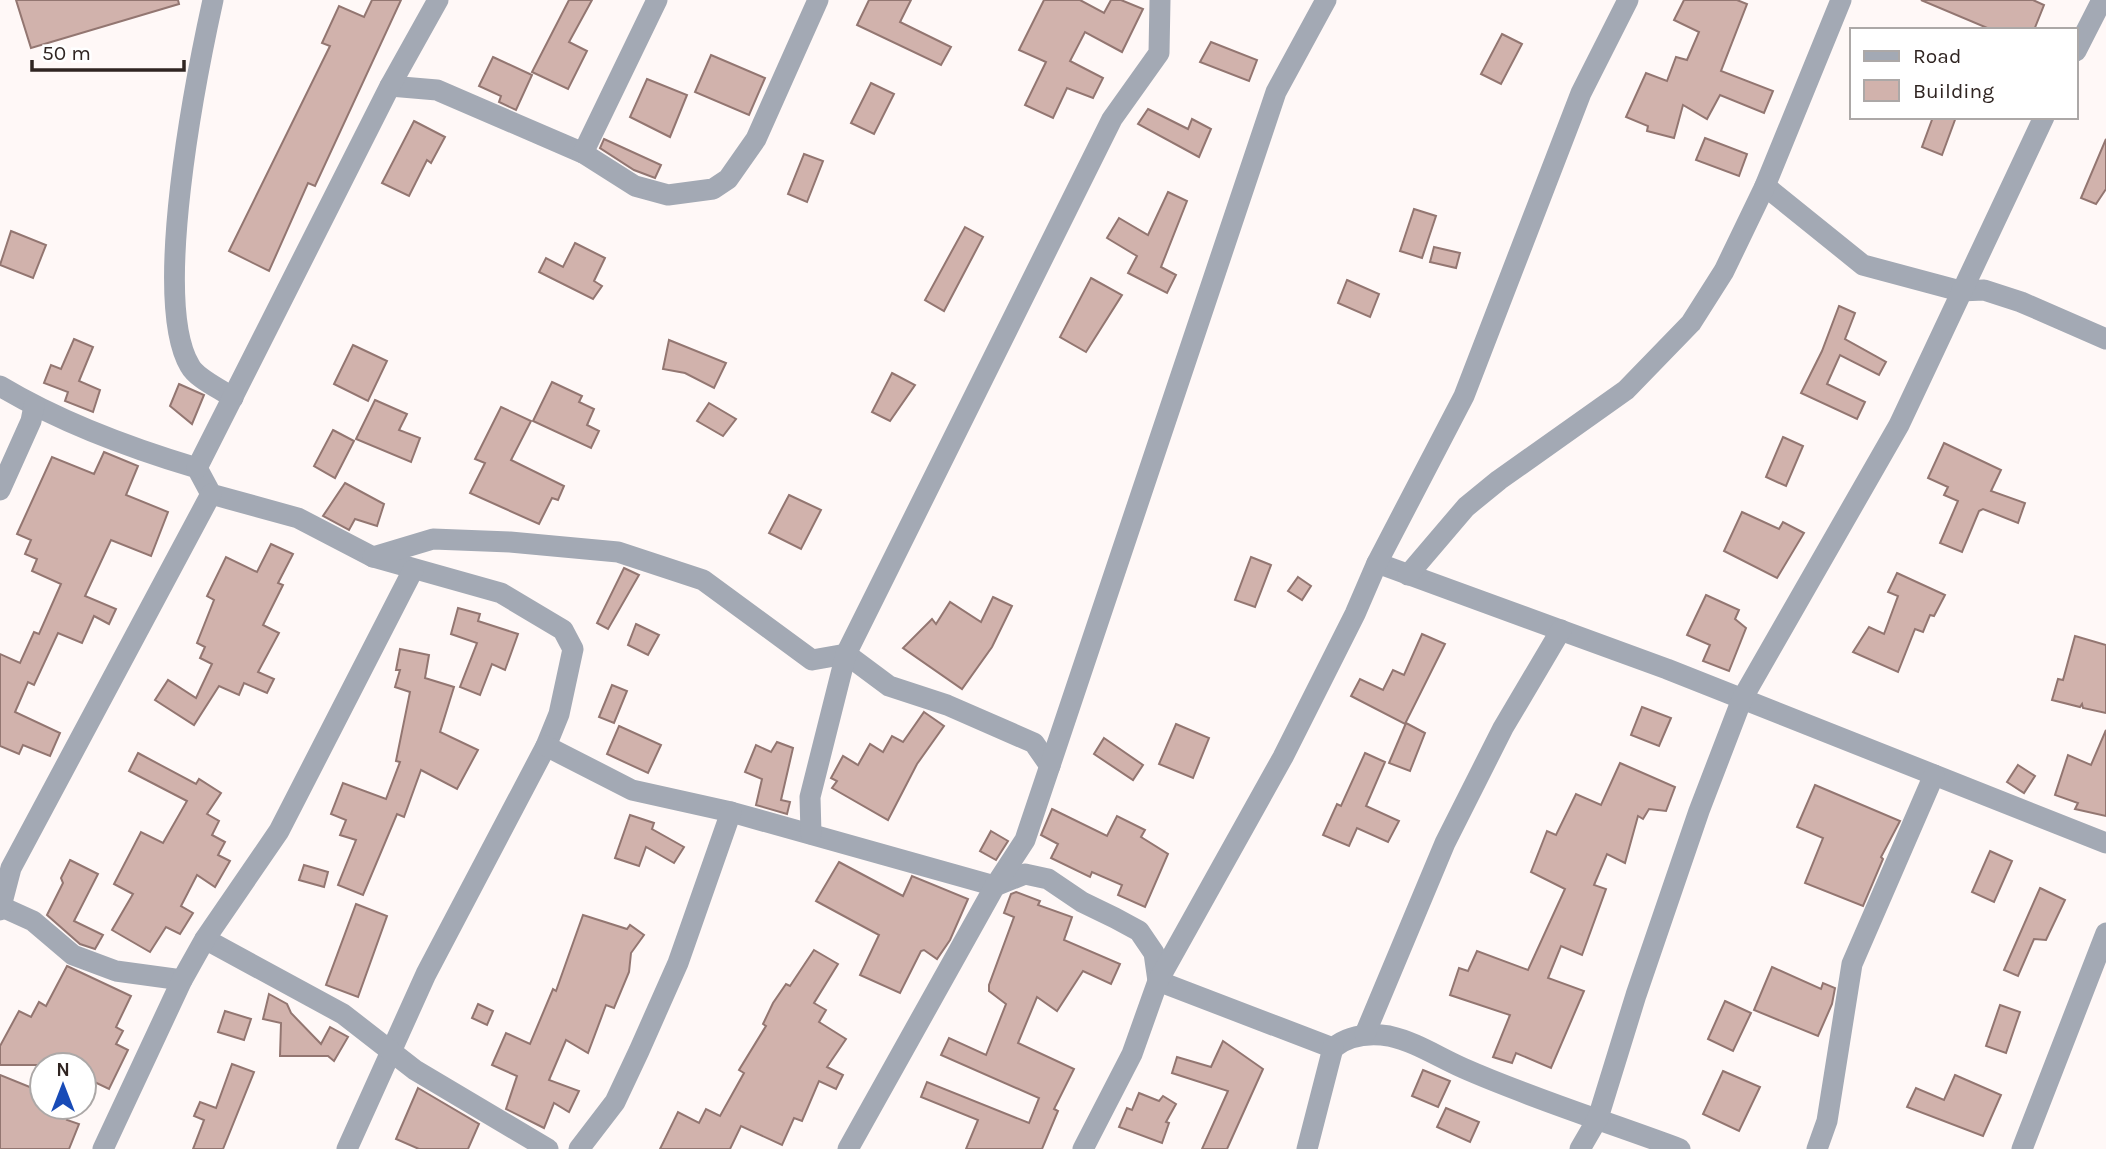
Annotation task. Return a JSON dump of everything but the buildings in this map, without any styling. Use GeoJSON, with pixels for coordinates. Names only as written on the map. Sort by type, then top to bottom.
{"type":"FeatureCollection","features":[{"type":"Feature","properties":{"kind":"street"},"geometry":{"type":"LineString","coordinates":[[213,0],[187,129],[176,267],[176,330],[191,368],[233,398]]}},
{"type":"Feature","properties":{"kind":"street"},"geometry":{"type":"LineString","coordinates":[[197,468],[390,86],[438,0]]}},
{"type":"Feature","properties":{"kind":"street"},"geometry":{"type":"LineString","coordinates":[[583,153],[657,0]]}},
{"type":"Feature","properties":{"kind":"street"},"geometry":{"type":"LineString","coordinates":[[390,86],[437,90],[583,153],[635,186],[668,195],[713,190],[728,179],[756,139],[818,0]]}},
{"type":"Feature","properties":{"kind":"street"},"geometry":{"type":"LineString","coordinates":[[811,834],[810,797],[846,654],[1112,119],[1159,53],[1162,0]]}},
{"type":"Feature","properties":{"kind":"street"},"geometry":{"type":"LineString","coordinates":[[849,1149],[995,886],[1025,840],[1276,92],[1326,0]]}},
{"type":"Feature","properties":{"kind":"street"},"geometry":{"type":"LineString","coordinates":[[1083,1149],[1132,1054],[1158,981],[1283,757],[1355,614],[1377,564],[1464,396],[1581,93],[1628,0]]}},
{"type":"Feature","properties":{"kind":"street"},"geometry":{"type":"LineString","coordinates":[[1408,575],[1466,507],[1499,480],[1626,390],[1691,323],[1724,271],[1765,186],[1841,0]]}},
{"type":"Feature","properties":{"kind":"street"},"geometry":{"type":"LineString","coordinates":[[2078,47],[2102,0]]}},
{"type":"Feature","properties":{"kind":"street"},"geometry":{"type":"LineString","coordinates":[[1580,1149],[1598,1118],[1685,850],[1742,699],[1899,425],[2043,119]]}},
{"type":"Feature","properties":{"kind":"street"},"geometry":{"type":"LineString","coordinates":[[1765,186],[1863,265],[1960,291],[1984,290],[2021,302],[2106,340]]}},
{"type":"Feature","properties":{"kind":"street"},"geometry":{"type":"LineString","coordinates":[[0,386],[34,406],[163,458],[197,468],[211,494],[298,518],[373,557],[501,593],[563,630],[573,649],[559,713],[546,746],[426,974],[347,1149]]}},
{"type":"Feature","properties":{"kind":"street"},"geometry":{"type":"LineString","coordinates":[[0,490],[31,421],[34,406]]}},
{"type":"Feature","properties":{"kind":"street"},"geometry":{"type":"LineString","coordinates":[[182,980],[117,971],[73,955],[33,921],[1,908],[6,865],[211,494]]}},
{"type":"Feature","properties":{"kind":"street"},"geometry":{"type":"LineString","coordinates":[[373,557],[433,539],[510,542],[618,552],[703,580],[812,660],[846,654],[889,686],[947,705],[1034,743],[1050,766]]}},
{"type":"Feature","properties":{"kind":"street"},"geometry":{"type":"LineString","coordinates":[[1377,564],[1742,699],[2106,843]]}},
{"type":"Feature","properties":{"kind":"street"},"geometry":{"type":"LineString","coordinates":[[103,1149],[182,980],[205,939],[279,831],[413,570]]}},
{"type":"Feature","properties":{"kind":"street"},"geometry":{"type":"LineString","coordinates":[[1365,1034],[1445,843],[1503,728],[1561,630]]}},
{"type":"Feature","properties":{"kind":"street"},"geometry":{"type":"LineString","coordinates":[[546,746],[632,790],[730,811],[995,886],[1025,874],[1048,879],[1082,901],[1139,931],[1154,953],[1158,981]]}},
{"type":"Feature","properties":{"kind":"street"},"geometry":{"type":"LineString","coordinates":[[1817,1149],[1827,1121],[1852,964],[1934,775]]}},
{"type":"Feature","properties":{"kind":"street"},"geometry":{"type":"LineString","coordinates":[[579,1149],[615,1102],[645,1038],[678,963],[730,811]]}},
{"type":"Feature","properties":{"kind":"street"},"geometry":{"type":"LineString","coordinates":[[2022,1149],[2106,933]]}},
{"type":"Feature","properties":{"kind":"street"},"geometry":{"type":"LineString","coordinates":[[205,939],[343,1014],[415,1070],[548,1149]]}},
{"type":"Feature","properties":{"kind":"street"},"geometry":{"type":"LineString","coordinates":[[1158,981],[1333,1048]]}},
{"type":"Feature","properties":{"kind":"street"},"geometry":{"type":"LineString","coordinates":[[1307,1149],[1333,1048],[1343,1040],[1365,1034],[1390,1037],[1420,1046],[1462,1068],[1680,1149]]}}]}
